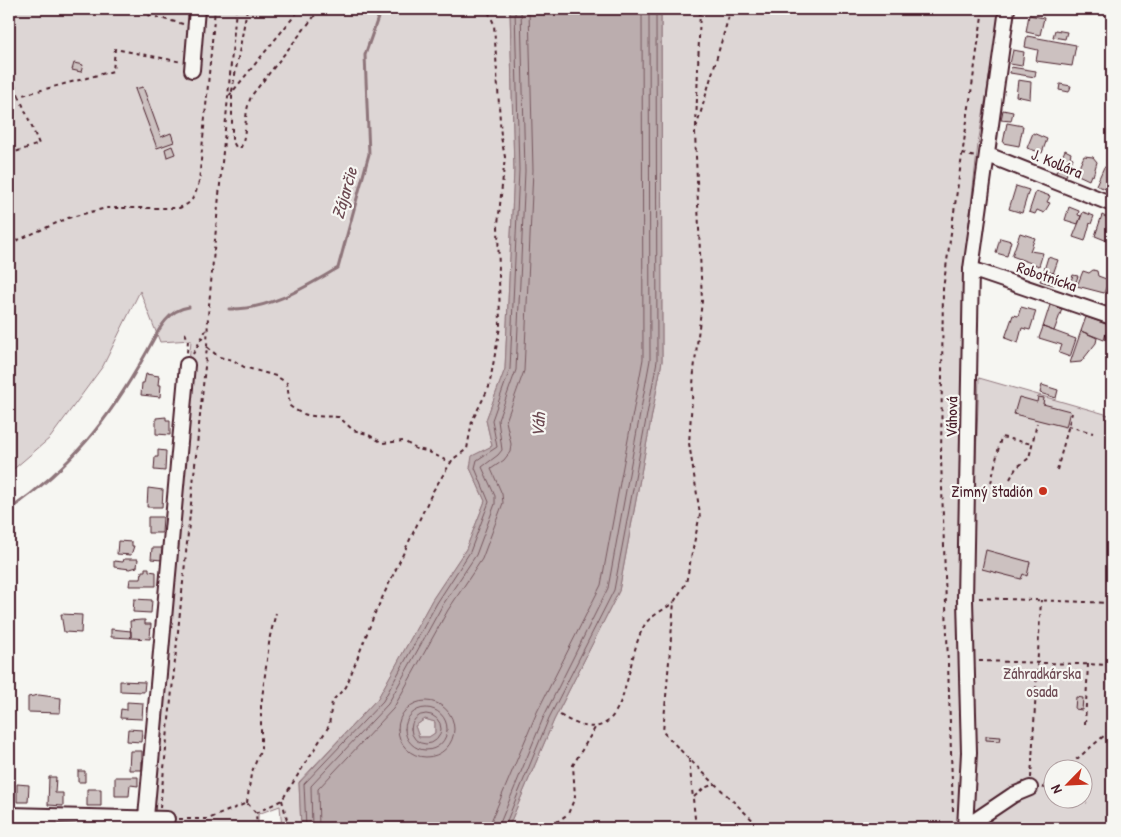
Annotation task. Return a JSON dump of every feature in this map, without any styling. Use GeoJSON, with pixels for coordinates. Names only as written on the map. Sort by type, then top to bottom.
{"type":"FeatureCollection","features":[{"type":"Feature","properties":{"kind":"street"},"geometry":{"type":"LineString","coordinates":[[192,67],[197,9]]}},
{"type":"Feature","properties":{"kind":"street","name":"Váhová"},"geometry":{"type":"LineString","coordinates":[[965,828],[969,752],[964,600],[971,269],[988,155],[989,130],[1008,9]]}},
{"type":"Feature","properties":{"kind":"street","name":"J. Kollára"},"geometry":{"type":"LineString","coordinates":[[988,155],[1112,204]]}},
{"type":"Feature","properties":{"kind":"street","name":"Robotnícka"},"geometry":{"type":"LineString","coordinates":[[971,269],[1112,316]]}},
{"type":"Feature","properties":{"kind":"street"},"geometry":{"type":"LineString","coordinates":[[9,815],[154,820],[187,365]]}},
{"type":"Feature","properties":{"kind":"street"},"geometry":{"type":"LineString","coordinates":[[965,828],[1013,795],[1030,788]]}},
{"type":"Feature","properties":{"kind":"path"},"geometry":{"type":"LineString","coordinates":[[125,9],[195,27]]}},
{"type":"Feature","properties":{"kind":"path"},"geometry":{"type":"LineString","coordinates":[[9,244],[68,218],[106,208],[179,208],[188,205],[194,198],[199,182],[215,9]]}},
{"type":"Feature","properties":{"kind":"path"},"geometry":{"type":"LineString","coordinates":[[236,9],[207,328],[208,347],[154,820],[208,818],[247,803]]}},
{"type":"Feature","properties":{"kind":"path"},"geometry":{"type":"LineString","coordinates":[[247,9],[232,91],[232,140],[236,147],[241,147],[244,140],[246,105],[320,9]]}},
{"type":"Feature","properties":{"kind":"path"},"geometry":{"type":"LineString","coordinates":[[228,97],[300,9]]}},
{"type":"Feature","properties":{"kind":"path"},"geometry":{"type":"LineString","coordinates":[[256,813],[282,800],[329,726],[332,702],[346,687],[375,612],[433,491],[454,459],[467,448],[472,421],[489,388],[500,327],[498,224],[505,157],[501,137],[494,24],[486,9]]}},
{"type":"Feature","properties":{"kind":"path"},"geometry":{"type":"LineString","coordinates":[[560,715],[577,725],[595,728],[602,726],[612,718],[621,701],[644,624],[674,602],[686,583],[700,514],[689,442],[702,301],[695,132],[700,9]]}},
{"type":"Feature","properties":{"kind":"path"},"geometry":{"type":"LineString","coordinates":[[695,132],[731,9]]}},
{"type":"Feature","properties":{"kind":"path"},"geometry":{"type":"LineString","coordinates":[[953,811],[941,448],[943,289],[984,9]]}},
{"type":"Feature","properties":{"kind":"path"},"geometry":{"type":"LineString","coordinates":[[19,96],[112,70],[115,49],[192,67]]}},
{"type":"Feature","properties":{"kind":"path"},"geometry":{"type":"LineString","coordinates":[[9,71],[39,144],[9,154]]}},
{"type":"Feature","properties":{"kind":"path"},"geometry":{"type":"LineString","coordinates":[[187,365],[207,328]]}},
{"type":"Feature","properties":{"kind":"path"},"geometry":{"type":"LineString","coordinates":[[185,332],[188,340],[187,365]]}},
{"type":"Feature","properties":{"kind":"path"},"geometry":{"type":"LineString","coordinates":[[208,347],[219,357],[232,360],[244,367],[276,376],[286,383],[290,406],[296,410],[314,418],[339,417],[353,430],[367,434],[383,443],[404,441],[416,449],[427,450],[451,463]]}},
{"type":"Feature","properties":{"kind":"path"},"geometry":{"type":"LineString","coordinates":[[1057,470],[1072,413]]}},
{"type":"Feature","properties":{"kind":"path"},"geometry":{"type":"LineString","coordinates":[[1010,479],[1016,468],[1029,458],[1037,423]]}},
{"type":"Feature","properties":{"kind":"path"},"geometry":{"type":"LineString","coordinates":[[1068,426],[1093,433]]}},
{"type":"Feature","properties":{"kind":"path"},"geometry":{"type":"LineString","coordinates":[[991,483],[1001,437],[1032,444]]}},
{"type":"Feature","properties":{"kind":"path"},"geometry":{"type":"LineString","coordinates":[[979,598],[1112,602]]}},
{"type":"Feature","properties":{"kind":"path"},"geometry":{"type":"LineString","coordinates":[[1030,788],[1042,600]]}},
{"type":"Feature","properties":{"kind":"path"},"geometry":{"type":"LineString","coordinates":[[674,602],[663,732],[688,759],[762,828]]}},
{"type":"Feature","properties":{"kind":"path"},"geometry":{"type":"LineString","coordinates":[[256,828],[256,813],[247,803],[251,774],[261,750],[261,706],[270,636],[276,613]]}},
{"type":"Feature","properties":{"kind":"path"},"geometry":{"type":"LineString","coordinates":[[976,661],[1112,665]]}},
{"type":"Feature","properties":{"kind":"path"},"geometry":{"type":"LineString","coordinates":[[1085,724],[1088,664]]}},
{"type":"Feature","properties":{"kind":"path"},"geometry":{"type":"LineString","coordinates":[[551,828],[551,826],[568,814],[575,797],[573,766],[595,728]]}},
{"type":"Feature","properties":{"kind":"path"},"geometry":{"type":"LineString","coordinates":[[1076,760],[1112,729]]}},
{"type":"Feature","properties":{"kind":"path"},"geometry":{"type":"LineString","coordinates":[[688,759],[696,828]]}},
{"type":"Feature","properties":{"kind":"path"},"geometry":{"type":"LineString","coordinates":[[693,797],[704,788],[715,784]]}},
{"type":"Feature","properties":{"kind":"path"},"geometry":{"type":"LineString","coordinates":[[282,800],[290,828]]}},
{"type":"Feature","properties":{"kind":"green space"},"geometry":{"type":"Polygon","coordinates":[[[9,9],[510,9],[514,170],[505,369],[486,420],[492,446],[473,456],[470,468],[485,501],[466,549],[432,600],[378,698],[299,782],[301,828],[282,828],[280,806],[258,814],[258,828],[148,828],[191,340],[160,342],[140,291],[103,366],[50,438],[9,473],[9,9]]]}},
{"type":"Feature","properties":{"kind":"green space","name":"Záhradkárska osada"},"geometry":{"type":"Polygon","coordinates":[[[661,9],[1001,9],[978,144],[964,266],[963,540],[971,595],[979,378],[1112,416],[1112,828],[508,828],[554,720],[619,591],[662,361],[661,9]]]}},
{"type":"Feature","properties":{"kind":"green space"},"geometry":{"type":"Polygon","coordinates":[[[425,719],[435,722],[435,733],[429,737],[419,737],[415,726],[425,719]]]}},
{"type":"Feature","properties":{"kind":"water","name":"Váh"},"geometry":{"type":"Polygon","coordinates":[[[510,9],[661,9],[662,361],[619,591],[554,720],[508,828],[301,828],[299,783],[378,698],[432,600],[466,549],[485,501],[470,468],[472,456],[492,446],[486,420],[505,369],[514,170],[510,9]],[[425,719],[415,726],[419,737],[429,737],[435,733],[435,722],[425,719]]]}},
{"type":"Feature","properties":{"kind":"building"},"geometry":{"type":"Polygon","coordinates":[[[1029,15],[1044,18],[1040,35],[1026,32],[1029,15]]]}},
{"type":"Feature","properties":{"kind":"building"},"geometry":{"type":"Polygon","coordinates":[[[1055,30],[1067,32],[1065,39],[1053,37],[1055,30]]]}},
{"type":"Feature","properties":{"kind":"building"},"geometry":{"type":"Polygon","coordinates":[[[1027,36],[1076,45],[1072,66],[1036,61],[1038,50],[1025,47],[1027,36]]]}},
{"type":"Feature","properties":{"kind":"building"},"geometry":{"type":"Polygon","coordinates":[[[1013,50],[1024,52],[1022,66],[1010,64],[1013,50]]]}},
{"type":"Feature","properties":{"kind":"building"},"geometry":{"type":"Polygon","coordinates":[[[74,63],[83,65],[81,72],[72,70],[74,63]]]}},
{"type":"Feature","properties":{"kind":"building"},"geometry":{"type":"Polygon","coordinates":[[[1011,67],[1036,71],[1035,77],[1010,73],[1011,67]]]}},
{"type":"Feature","properties":{"kind":"building"},"geometry":{"type":"Polygon","coordinates":[[[1018,80],[1031,82],[1030,99],[1016,96],[1018,80]]]}},
{"type":"Feature","properties":{"kind":"building"},"geometry":{"type":"Polygon","coordinates":[[[1060,84],[1071,86],[1069,92],[1059,90],[1060,84]]]}},
{"type":"Feature","properties":{"kind":"building"},"geometry":{"type":"Polygon","coordinates":[[[143,87],[161,137],[171,133],[174,142],[157,148],[135,89],[143,87]]]}},
{"type":"Feature","properties":{"kind":"building"},"geometry":{"type":"Polygon","coordinates":[[[1003,110],[1013,112],[1011,121],[1001,120],[1003,110]]]}},
{"type":"Feature","properties":{"kind":"building"},"geometry":{"type":"Polygon","coordinates":[[[1007,123],[1023,126],[1019,146],[1003,143],[1007,123]]]}},
{"type":"Feature","properties":{"kind":"building"},"geometry":{"type":"Polygon","coordinates":[[[1033,133],[1047,139],[1042,153],[1027,148],[1033,133]]]}},
{"type":"Feature","properties":{"kind":"building"},"geometry":{"type":"Polygon","coordinates":[[[172,146],[175,154],[167,157],[165,149],[172,146]]]}},
{"type":"Feature","properties":{"kind":"building"},"geometry":{"type":"Polygon","coordinates":[[[1065,150],[1071,153],[1070,157],[1073,158],[1066,176],[1056,172],[1065,150]]]}},
{"type":"Feature","properties":{"kind":"building"},"geometry":{"type":"Polygon","coordinates":[[[1084,156],[1093,157],[1097,162],[1093,176],[1091,175],[1089,180],[1076,174],[1084,156]]]}},
{"type":"Feature","properties":{"kind":"building"},"geometry":{"type":"Polygon","coordinates":[[[1104,167],[1109,169],[1106,177],[1112,179],[1108,190],[1096,185],[1104,167]]]}},
{"type":"Feature","properties":{"kind":"building"},"geometry":{"type":"Polygon","coordinates":[[[1016,186],[1029,190],[1022,213],[1009,209],[1016,186]]]}},
{"type":"Feature","properties":{"kind":"building"},"geometry":{"type":"Polygon","coordinates":[[[1036,191],[1050,196],[1047,202],[1050,203],[1044,213],[1037,210],[1035,214],[1029,212],[1036,191]]]}},
{"type":"Feature","properties":{"kind":"building"},"geometry":{"type":"Polygon","coordinates":[[[1069,207],[1079,211],[1078,215],[1081,216],[1078,224],[1065,220],[1069,207]]]}},
{"type":"Feature","properties":{"kind":"building"},"geometry":{"type":"Polygon","coordinates":[[[1083,212],[1094,216],[1085,241],[1073,237],[1083,212]]]}},
{"type":"Feature","properties":{"kind":"building"},"geometry":{"type":"Polygon","coordinates":[[[1102,215],[1112,220],[1110,242],[1095,236],[1102,215]]]}},
{"type":"Feature","properties":{"kind":"building"},"geometry":{"type":"Polygon","coordinates":[[[1020,233],[1035,238],[1030,251],[1043,253],[1039,266],[1012,256],[1020,233]]]}},
{"type":"Feature","properties":{"kind":"building"},"geometry":{"type":"Polygon","coordinates":[[[1000,238],[1011,241],[1007,256],[996,253],[1000,238]]]}},
{"type":"Feature","properties":{"kind":"building"},"geometry":{"type":"Polygon","coordinates":[[[1048,257],[1058,260],[1053,274],[1044,270],[1048,257]]]}},
{"type":"Feature","properties":{"kind":"building"},"geometry":{"type":"Polygon","coordinates":[[[1044,270],[1058,275],[1054,285],[1040,281],[1044,270]]]}},
{"type":"Feature","properties":{"kind":"building"},"geometry":{"type":"Polygon","coordinates":[[[1093,270],[1097,271],[1098,276],[1109,280],[1104,293],[1077,286],[1083,271],[1089,273],[1093,270]]]}},
{"type":"Feature","properties":{"kind":"building"},"geometry":{"type":"Polygon","coordinates":[[[1073,275],[1078,276],[1073,291],[1068,289],[1073,275]]]}},
{"type":"Feature","properties":{"kind":"building"},"geometry":{"type":"Polygon","coordinates":[[[1050,305],[1062,309],[1054,331],[1043,327],[1050,305]]]}},
{"type":"Feature","properties":{"kind":"building"},"geometry":{"type":"Polygon","coordinates":[[[1021,307],[1036,311],[1030,330],[1022,328],[1018,343],[1005,338],[1013,315],[1018,316],[1021,307]]]}},
{"type":"Feature","properties":{"kind":"building"},"geometry":{"type":"Polygon","coordinates":[[[1086,317],[1109,325],[1104,340],[1081,331],[1086,317]]]}},
{"type":"Feature","properties":{"kind":"building"},"geometry":{"type":"Polygon","coordinates":[[[1043,327],[1076,339],[1070,357],[1059,353],[1062,345],[1039,338],[1043,327]]]}},
{"type":"Feature","properties":{"kind":"building"},"geometry":{"type":"Polygon","coordinates":[[[1081,331],[1097,338],[1096,343],[1081,362],[1070,363],[1081,331]]]}},
{"type":"Feature","properties":{"kind":"building"},"geometry":{"type":"Polygon","coordinates":[[[146,374],[159,376],[158,385],[161,385],[160,397],[141,395],[142,383],[144,383],[146,374]]]}},
{"type":"Feature","properties":{"kind":"building"},"geometry":{"type":"Polygon","coordinates":[[[1042,385],[1058,390],[1056,398],[1040,393],[1042,385]]]}},
{"type":"Feature","properties":{"kind":"building"},"geometry":{"type":"Polygon","coordinates":[[[1019,397],[1037,402],[1038,397],[1044,398],[1043,404],[1070,411],[1066,427],[1014,414],[1019,397]]]}},
{"type":"Feature","properties":{"kind":"building"},"geometry":{"type":"Polygon","coordinates":[[[166,417],[166,420],[170,420],[170,435],[156,434],[156,418],[166,417]]]}},
{"type":"Feature","properties":{"kind":"building"},"geometry":{"type":"Polygon","coordinates":[[[158,450],[166,451],[165,471],[154,470],[155,457],[158,457],[158,450]]]}},
{"type":"Feature","properties":{"kind":"building"},"geometry":{"type":"Polygon","coordinates":[[[148,488],[163,490],[162,507],[147,507],[148,488]]]}},
{"type":"Feature","properties":{"kind":"building"},"geometry":{"type":"Polygon","coordinates":[[[148,517],[163,517],[162,533],[148,533],[148,517]]]}},
{"type":"Feature","properties":{"kind":"building"},"geometry":{"type":"Polygon","coordinates":[[[118,541],[132,542],[132,546],[134,546],[131,555],[117,554],[118,541]]]}},
{"type":"Feature","properties":{"kind":"building"},"geometry":{"type":"Polygon","coordinates":[[[152,548],[163,548],[162,560],[151,559],[152,548]]]}},
{"type":"Feature","properties":{"kind":"building"},"geometry":{"type":"Polygon","coordinates":[[[986,550],[1030,562],[1027,576],[1023,574],[1021,579],[982,569],[986,550]]]}},
{"type":"Feature","properties":{"kind":"building"},"geometry":{"type":"Polygon","coordinates":[[[124,559],[138,559],[137,567],[130,569],[114,567],[114,561],[123,562],[124,559]]]}},
{"type":"Feature","properties":{"kind":"building"},"geometry":{"type":"Polygon","coordinates":[[[145,568],[156,572],[156,586],[129,586],[130,579],[141,579],[142,571],[145,571],[145,568]]]}},
{"type":"Feature","properties":{"kind":"building"},"geometry":{"type":"Polygon","coordinates":[[[134,599],[152,600],[151,613],[133,612],[134,599]]]}},
{"type":"Feature","properties":{"kind":"building"},"geometry":{"type":"Polygon","coordinates":[[[61,614],[82,615],[81,633],[64,632],[61,614]]]}},
{"type":"Feature","properties":{"kind":"building"},"geometry":{"type":"Polygon","coordinates":[[[145,620],[145,624],[151,624],[150,639],[131,638],[130,621],[145,620]]]}},
{"type":"Feature","properties":{"kind":"building"},"geometry":{"type":"Polygon","coordinates":[[[111,629],[131,631],[131,638],[111,637],[111,629]]]}},
{"type":"Feature","properties":{"kind":"building"},"geometry":{"type":"Polygon","coordinates":[[[120,681],[145,682],[144,692],[120,691],[120,681]]]}},
{"type":"Feature","properties":{"kind":"building"},"geometry":{"type":"Polygon","coordinates":[[[39,695],[61,698],[60,713],[28,712],[28,697],[39,695]]]}},
{"type":"Feature","properties":{"kind":"building"},"geometry":{"type":"Polygon","coordinates":[[[1076,697],[1083,698],[1082,710],[1075,709],[1076,697]]]}},
{"type":"Feature","properties":{"kind":"building"},"geometry":{"type":"Polygon","coordinates":[[[127,702],[143,703],[142,719],[120,718],[121,709],[127,710],[127,702]]]}},
{"type":"Feature","properties":{"kind":"building"},"geometry":{"type":"Polygon","coordinates":[[[128,729],[142,730],[141,742],[127,741],[128,729]]]}},
{"type":"Feature","properties":{"kind":"building"},"geometry":{"type":"Polygon","coordinates":[[[986,736],[1001,737],[1000,741],[986,740],[986,736]]]}},
{"type":"Feature","properties":{"kind":"building"},"geometry":{"type":"Polygon","coordinates":[[[130,751],[142,751],[142,770],[129,770],[130,751]]]}},
{"type":"Feature","properties":{"kind":"building"},"geometry":{"type":"Polygon","coordinates":[[[78,771],[85,771],[85,782],[78,782],[78,771]]]}},
{"type":"Feature","properties":{"kind":"building"},"geometry":{"type":"Polygon","coordinates":[[[49,777],[56,777],[55,793],[63,793],[63,806],[48,805],[49,777]]]}},
{"type":"Feature","properties":{"kind":"building"},"geometry":{"type":"Polygon","coordinates":[[[115,777],[138,777],[138,786],[130,785],[129,796],[115,796],[115,777]]]}},
{"type":"Feature","properties":{"kind":"building"},"geometry":{"type":"Polygon","coordinates":[[[17,784],[29,785],[28,802],[17,802],[17,784]]]}},
{"type":"Feature","properties":{"kind":"building"},"geometry":{"type":"Polygon","coordinates":[[[87,789],[101,789],[101,806],[87,806],[87,789]]]}},
{"type":"Feature","properties":{"kind":"waterway","name":"Zájarčie"},"geometry":{"type":"LineString","coordinates":[[229,309],[258,306],[272,302],[299,290],[338,268],[369,154],[365,55],[381,9]]}},
{"type":"Feature","properties":{"kind":"waterway","name":"Zájarčie"},"geometry":{"type":"LineString","coordinates":[[9,510],[51,477],[86,441],[117,401],[167,318],[181,309],[189,307]]}},
{"type":"Feature","properties":{"kind":"place","name":"Zimný štadión"},"geometry":{"type":"Point","coordinates":[1043,491]}}]}
